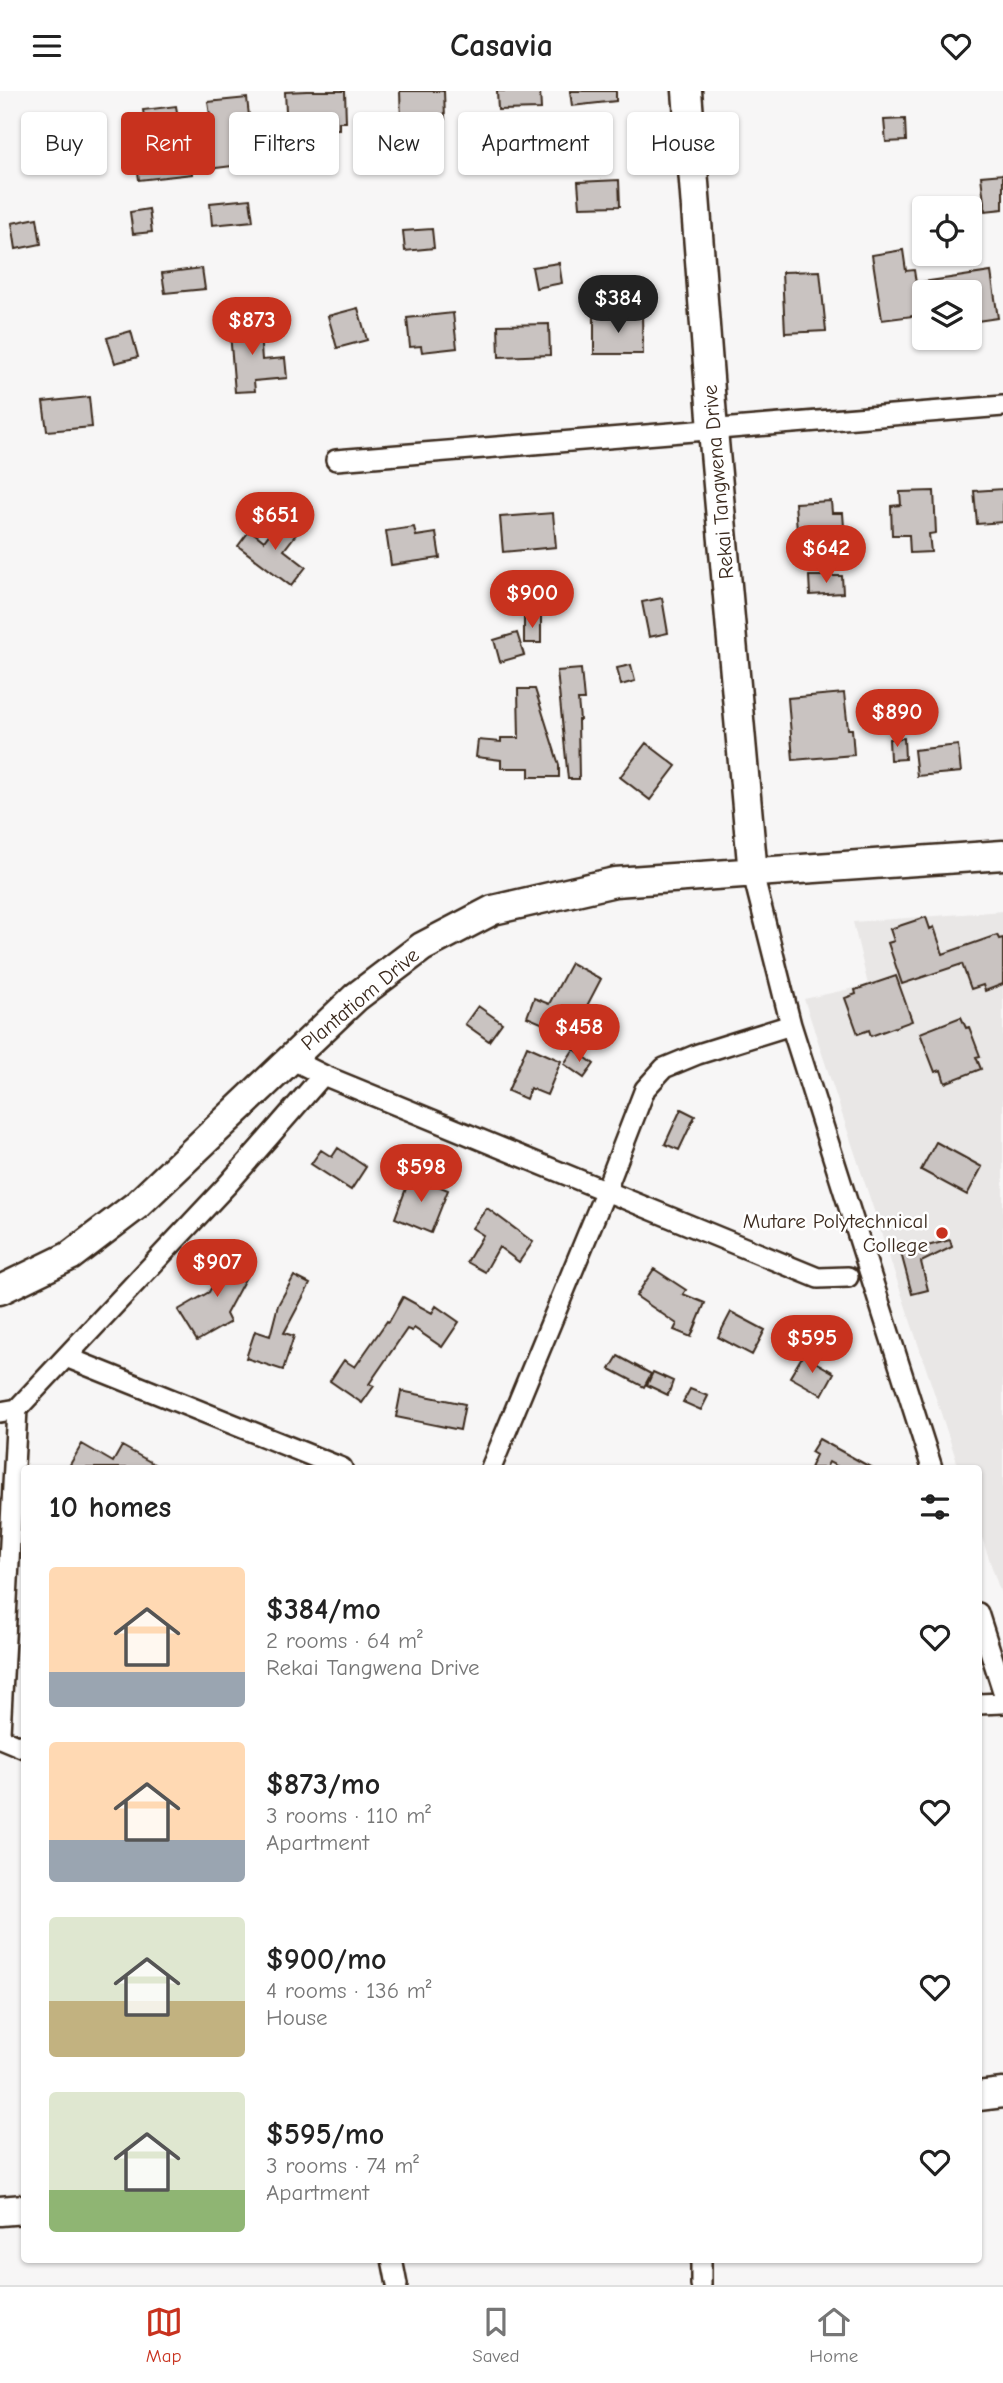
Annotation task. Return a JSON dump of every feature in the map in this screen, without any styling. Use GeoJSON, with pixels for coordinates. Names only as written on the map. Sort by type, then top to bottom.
{"type":"FeatureCollection","features":[{"type":"Feature","properties":{"kind":"street","name":"Rekai Tangwena Drive"},"geometry":{"type":"LineString","coordinates":[[687,91],[713,430],[753,874]]}},
{"type":"Feature","properties":{"kind":"street"},"geometry":{"type":"LineString","coordinates":[[336,460],[1003,406]]}},
{"type":"Feature","properties":{"kind":"street","name":"Plantatiom Drive"},"geometry":{"type":"LineString","coordinates":[[0,1290],[70,1256],[136,1205],[356,996],[422,947],[493,910],[615,882],[1003,855]]}},
{"type":"Feature","properties":{"kind":"street"},"geometry":{"type":"LineString","coordinates":[[753,874],[791,1025],[931,1465]]}},
{"type":"Feature","properties":{"kind":"street"},"geometry":{"type":"LineString","coordinates":[[492,1465],[645,1089],[664,1068],[698,1054],[791,1025]]}},
{"type":"Feature","properties":{"kind":"street"},"geometry":{"type":"LineString","coordinates":[[289,1059],[818,1278],[848,1277]]}},
{"type":"Feature","properties":{"kind":"street"},"geometry":{"type":"LineString","coordinates":[[0,1733],[9,1410],[66,1357],[228,1184],[323,1075]]}},
{"type":"Feature","properties":{"kind":"street"},"geometry":{"type":"LineString","coordinates":[[66,1357],[335,1465]]}},
{"type":"Feature","properties":{"kind":"street"},"geometry":{"type":"LineString","coordinates":[[982,1625],[1003,1691]]}},
{"type":"Feature","properties":{"kind":"street"},"geometry":{"type":"LineString","coordinates":[[982,1704],[1003,1703]]}},
{"type":"Feature","properties":{"kind":"street"},"geometry":{"type":"LineString","coordinates":[[0,1738],[21,1747]]}},
{"type":"Feature","properties":{"kind":"street"},"geometry":{"type":"LineString","coordinates":[[982,2096],[1003,2093]]}},
{"type":"Feature","properties":{"kind":"street"},"geometry":{"type":"LineString","coordinates":[[0,2211],[21,2209]]}},
{"type":"Feature","properties":{"kind":"street"},"geometry":{"type":"LineString","coordinates":[[393,2263],[397,2285]]}},
{"type":"Feature","properties":{"kind":"street"},"geometry":{"type":"LineString","coordinates":[[701,2263],[701,2285]]}},
{"type":"Feature","properties":{"kind":"shaded area","name":"Mutare Polytechnical College"},"geometry":{"type":"Polygon","coordinates":[[[1003,911],[1003,1600],[982,1538],[982,1465],[958,1465],[804,999],[868,985],[853,922],[1003,911]]]}},
{"type":"Feature","properties":{"kind":"building"},"geometry":{"type":"Polygon","coordinates":[[[345,91],[346,122],[339,122],[339,112],[286,112],[285,92],[345,91]]]}},
{"type":"Feature","properties":{"kind":"building"},"geometry":{"type":"Polygon","coordinates":[[[400,91],[444,91],[445,119],[444,112],[401,112],[400,91]]]}},
{"type":"Feature","properties":{"kind":"building"},"geometry":{"type":"Polygon","coordinates":[[[497,91],[540,91],[541,109],[498,110],[497,91]]]}},
{"type":"Feature","properties":{"kind":"building"},"geometry":{"type":"Polygon","coordinates":[[[570,91],[616,91],[616,101],[572,106],[570,91]]]}},
{"type":"Feature","properties":{"kind":"building"},"geometry":{"type":"Polygon","coordinates":[[[247,98],[249,112],[229,112],[229,166],[215,168],[215,112],[210,112],[208,102],[247,98]]]}},
{"type":"Feature","properties":{"kind":"building"},"geometry":{"type":"Polygon","coordinates":[[[176,106],[177,112],[143,110],[176,106]]]}},
{"type":"Feature","properties":{"kind":"building"},"geometry":{"type":"Polygon","coordinates":[[[905,119],[906,141],[886,142],[884,120],[905,119]]]}},
{"type":"Feature","properties":{"kind":"building"},"geometry":{"type":"Polygon","coordinates":[[[1003,174],[1003,209],[985,211],[981,176],[1003,174]]]}},
{"type":"Feature","properties":{"kind":"building"},"geometry":{"type":"Polygon","coordinates":[[[138,175],[183,175],[139,180],[138,175]]]}},
{"type":"Feature","properties":{"kind":"building"},"geometry":{"type":"Polygon","coordinates":[[[619,180],[620,206],[580,207],[578,182],[619,180]]]}},
{"type":"Feature","properties":{"kind":"building"},"geometry":{"type":"Polygon","coordinates":[[[250,199],[253,221],[212,225],[210,203],[250,199]]]}},
{"type":"Feature","properties":{"kind":"building"},"geometry":{"type":"Polygon","coordinates":[[[149,209],[152,232],[133,234],[130,212],[149,209]]]}},
{"type":"Feature","properties":{"kind":"building"},"geometry":{"type":"Polygon","coordinates":[[[37,218],[41,244],[16,249],[12,223],[37,218]]]}},
{"type":"Feature","properties":{"kind":"building"},"geometry":{"type":"Polygon","coordinates":[[[432,229],[434,248],[405,251],[403,231],[432,229]]]}},
{"type":"Feature","properties":{"kind":"building"},"geometry":{"type":"Polygon","coordinates":[[[903,250],[906,271],[914,270],[916,280],[912,280],[912,316],[882,320],[872,255],[903,250]]]}},
{"type":"Feature","properties":{"kind":"building"},"geometry":{"type":"Polygon","coordinates":[[[559,263],[562,283],[536,288],[532,267],[559,263]]]}},
{"type":"Feature","properties":{"kind":"building"},"geometry":{"type":"Polygon","coordinates":[[[202,268],[205,289],[165,293],[162,273],[202,268]]]}},
{"type":"Feature","properties":{"kind":"building"},"geometry":{"type":"Polygon","coordinates":[[[820,271],[826,331],[785,333],[782,272],[820,271]]]}},
{"type":"Feature","properties":{"kind":"building"},"geometry":{"type":"Polygon","coordinates":[[[991,272],[998,318],[982,320],[982,280],[936,280],[991,272]]]}},
{"type":"Feature","properties":{"kind":"building"},"geometry":{"type":"Polygon","coordinates":[[[358,308],[367,340],[337,348],[328,316],[358,308]]]}},
{"type":"Feature","properties":{"kind":"building"},"geometry":{"type":"Polygon","coordinates":[[[453,313],[457,348],[422,352],[421,346],[410,347],[407,318],[453,313]]]}},
{"type":"Feature","properties":{"kind":"building"},"geometry":{"type":"Polygon","coordinates":[[[594,316],[642,316],[643,354],[594,354],[594,316]]]}},
{"type":"Feature","properties":{"kind":"building"},"geometry":{"type":"Polygon","coordinates":[[[259,319],[262,360],[285,358],[287,378],[254,381],[255,391],[235,392],[229,321],[259,319]]]}},
{"type":"Feature","properties":{"kind":"building"},"geometry":{"type":"Polygon","coordinates":[[[549,324],[550,355],[499,357],[498,325],[549,324]]]}},
{"type":"Feature","properties":{"kind":"building"},"geometry":{"type":"Polygon","coordinates":[[[131,331],[138,357],[115,363],[107,338],[131,331]]]}},
{"type":"Feature","properties":{"kind":"building"},"geometry":{"type":"Polygon","coordinates":[[[89,397],[92,427],[47,431],[43,402],[89,397]]]}},
{"type":"Feature","properties":{"kind":"building"},"geometry":{"type":"Polygon","coordinates":[[[1003,489],[1003,522],[977,524],[974,491],[1003,489]]]}},
{"type":"Feature","properties":{"kind":"building"},"geometry":{"type":"Polygon","coordinates":[[[934,491],[936,533],[929,534],[931,552],[910,553],[909,535],[892,535],[891,506],[901,505],[900,492],[934,491]]]}},
{"type":"Feature","properties":{"kind":"building"},"geometry":{"type":"Polygon","coordinates":[[[831,501],[832,513],[843,513],[845,541],[798,544],[795,503],[831,501]]]}},
{"type":"Feature","properties":{"kind":"building"},"geometry":{"type":"Polygon","coordinates":[[[553,513],[556,547],[503,552],[500,517],[553,513]]]}},
{"type":"Feature","properties":{"kind":"building"},"geometry":{"type":"Polygon","coordinates":[[[280,520],[297,533],[284,550],[306,567],[291,586],[238,546],[250,530],[264,541],[280,520]]]}},
{"type":"Feature","properties":{"kind":"building"},"geometry":{"type":"Polygon","coordinates":[[[414,527],[416,536],[436,533],[440,558],[391,565],[386,531],[414,527]]]}},
{"type":"Feature","properties":{"kind":"building"},"geometry":{"type":"Polygon","coordinates":[[[809,576],[842,576],[843,593],[810,595],[809,576]]]}},
{"type":"Feature","properties":{"kind":"building"},"geometry":{"type":"Polygon","coordinates":[[[662,598],[668,633],[649,637],[642,602],[662,598]]]}},
{"type":"Feature","properties":{"kind":"building"},"geometry":{"type":"Polygon","coordinates":[[[524,617],[541,617],[541,643],[524,643],[524,617]]]}},
{"type":"Feature","properties":{"kind":"building"},"geometry":{"type":"Polygon","coordinates":[[[517,633],[524,655],[500,662],[494,640],[517,633]]]}},
{"type":"Feature","properties":{"kind":"building"},"geometry":{"type":"Polygon","coordinates":[[[631,665],[635,681],[621,685],[617,668],[631,665]]]}},
{"type":"Feature","properties":{"kind":"building"},"geometry":{"type":"Polygon","coordinates":[[[581,669],[584,700],[578,700],[579,779],[568,779],[557,671],[581,669]]]}},
{"type":"Feature","properties":{"kind":"building"},"geometry":{"type":"Polygon","coordinates":[[[518,689],[535,689],[559,765],[559,777],[529,777],[529,768],[501,768],[501,760],[476,757],[478,740],[501,742],[501,738],[519,738],[518,689]]]}},
{"type":"Feature","properties":{"kind":"building"},"geometry":{"type":"Polygon","coordinates":[[[844,693],[848,729],[852,729],[854,755],[793,760],[788,698],[844,693]]]}},
{"type":"Feature","properties":{"kind":"building"},"geometry":{"type":"Polygon","coordinates":[[[904,738],[905,759],[890,760],[889,739],[904,738]]]}},
{"type":"Feature","properties":{"kind":"building"},"geometry":{"type":"Polygon","coordinates":[[[646,743],[676,766],[650,800],[620,777],[646,743]]]}},
{"type":"Feature","properties":{"kind":"building"},"geometry":{"type":"Polygon","coordinates":[[[958,745],[961,772],[917,776],[914,750],[958,745]]]}},
{"type":"Feature","properties":{"kind":"building"},"geometry":{"type":"Polygon","coordinates":[[[926,917],[930,929],[934,927],[943,954],[997,935],[999,939],[1003,938],[1003,984],[985,991],[983,985],[971,989],[962,964],[902,984],[888,943],[894,941],[890,929],[926,917]]]}},
{"type":"Feature","properties":{"kind":"building"},"geometry":{"type":"Polygon","coordinates":[[[571,963],[601,979],[578,1023],[556,1011],[548,1026],[527,1017],[534,998],[549,1004],[571,963]]]}},
{"type":"Feature","properties":{"kind":"building"},"geometry":{"type":"Polygon","coordinates":[[[896,976],[912,1021],[871,1036],[869,1030],[858,1034],[845,998],[856,994],[855,990],[896,976]]]}},
{"type":"Feature","properties":{"kind":"building"},"geometry":{"type":"Polygon","coordinates":[[[478,1006],[502,1023],[489,1041],[465,1024],[478,1006]]]}},
{"type":"Feature","properties":{"kind":"building"},"geometry":{"type":"Polygon","coordinates":[[[961,1017],[966,1028],[969,1027],[980,1056],[976,1057],[981,1069],[945,1083],[941,1070],[935,1072],[920,1033],[961,1017]]]}},
{"type":"Feature","properties":{"kind":"building"},"geometry":{"type":"Polygon","coordinates":[[[527,1046],[561,1061],[547,1095],[530,1088],[526,1099],[508,1091],[527,1046]]]}},
{"type":"Feature","properties":{"kind":"building"},"geometry":{"type":"Polygon","coordinates":[[[574,1049],[594,1064],[584,1078],[564,1064],[574,1049]]]}},
{"type":"Feature","properties":{"kind":"building"},"geometry":{"type":"Polygon","coordinates":[[[681,1109],[695,1116],[679,1150],[665,1144],[681,1109]]]}},
{"type":"Feature","properties":{"kind":"building"},"geometry":{"type":"Polygon","coordinates":[[[936,1142],[982,1167],[967,1195],[921,1170],[936,1142]]]}},
{"type":"Feature","properties":{"kind":"building"},"geometry":{"type":"Polygon","coordinates":[[[338,1148],[366,1167],[351,1190],[311,1164],[321,1150],[332,1157],[338,1148]]]}},
{"type":"Feature","properties":{"kind":"building"},"geometry":{"type":"Polygon","coordinates":[[[411,1175],[448,1190],[431,1233],[395,1218],[411,1175]]]}},
{"type":"Feature","properties":{"kind":"building"},"geometry":{"type":"Polygon","coordinates":[[[487,1208],[533,1242],[519,1262],[499,1247],[485,1272],[467,1262],[483,1235],[472,1228],[487,1208]]]}},
{"type":"Feature","properties":{"kind":"building"},"geometry":{"type":"Polygon","coordinates":[[[950,1240],[952,1247],[921,1262],[928,1290],[912,1294],[901,1253],[950,1240]]]}},
{"type":"Feature","properties":{"kind":"building"},"geometry":{"type":"Polygon","coordinates":[[[231,1252],[253,1264],[226,1314],[230,1322],[197,1341],[178,1310],[209,1292],[231,1252]]]}},
{"type":"Feature","properties":{"kind":"building"},"geometry":{"type":"Polygon","coordinates":[[[654,1269],[686,1290],[683,1294],[705,1303],[691,1337],[674,1330],[677,1324],[636,1296],[654,1269]]]}},
{"type":"Feature","properties":{"kind":"building"},"geometry":{"type":"Polygon","coordinates":[[[294,1276],[310,1284],[284,1333],[294,1336],[283,1370],[246,1358],[255,1331],[270,1336],[278,1305],[294,1276]]]}},
{"type":"Feature","properties":{"kind":"building"},"geometry":{"type":"Polygon","coordinates":[[[403,1297],[432,1313],[436,1306],[459,1322],[442,1347],[414,1328],[412,1331],[407,1329],[369,1384],[374,1386],[362,1403],[330,1381],[344,1360],[355,1367],[387,1321],[389,1322],[403,1297]]]}},
{"type":"Feature","properties":{"kind":"building"},"geometry":{"type":"Polygon","coordinates":[[[731,1312],[765,1330],[752,1355],[718,1337],[731,1312]]]}},
{"type":"Feature","properties":{"kind":"building"},"geometry":{"type":"Polygon","coordinates":[[[803,1355],[834,1373],[822,1395],[790,1377],[803,1355]]]}},
{"type":"Feature","properties":{"kind":"building"},"geometry":{"type":"Polygon","coordinates":[[[618,1356],[651,1374],[644,1387],[610,1369],[618,1356]]]}},
{"type":"Feature","properties":{"kind":"building"},"geometry":{"type":"Polygon","coordinates":[[[653,1372],[673,1381],[668,1395],[647,1385],[653,1372]]]}},
{"type":"Feature","properties":{"kind":"building"},"geometry":{"type":"Polygon","coordinates":[[[690,1389],[708,1396],[701,1410],[683,1402],[690,1389]]]}},
{"type":"Feature","properties":{"kind":"building"},"geometry":{"type":"Polygon","coordinates":[[[401,1391],[465,1404],[460,1430],[396,1417],[401,1391]]]}},
{"type":"Feature","properties":{"kind":"building"},"geometry":{"type":"Polygon","coordinates":[[[819,1439],[867,1465],[834,1465],[829,1462],[828,1465],[811,1465],[816,1455],[811,1452],[819,1439]]]}},
{"type":"Feature","properties":{"kind":"building"},"geometry":{"type":"Polygon","coordinates":[[[82,1444],[113,1462],[122,1446],[156,1465],[70,1465],[82,1444]]]}},
{"type":"Feature","properties":{"kind":"place","name":"Mutare Polytechnical College"},"geometry":{"type":"Point","coordinates":[942,1233]}}]}
